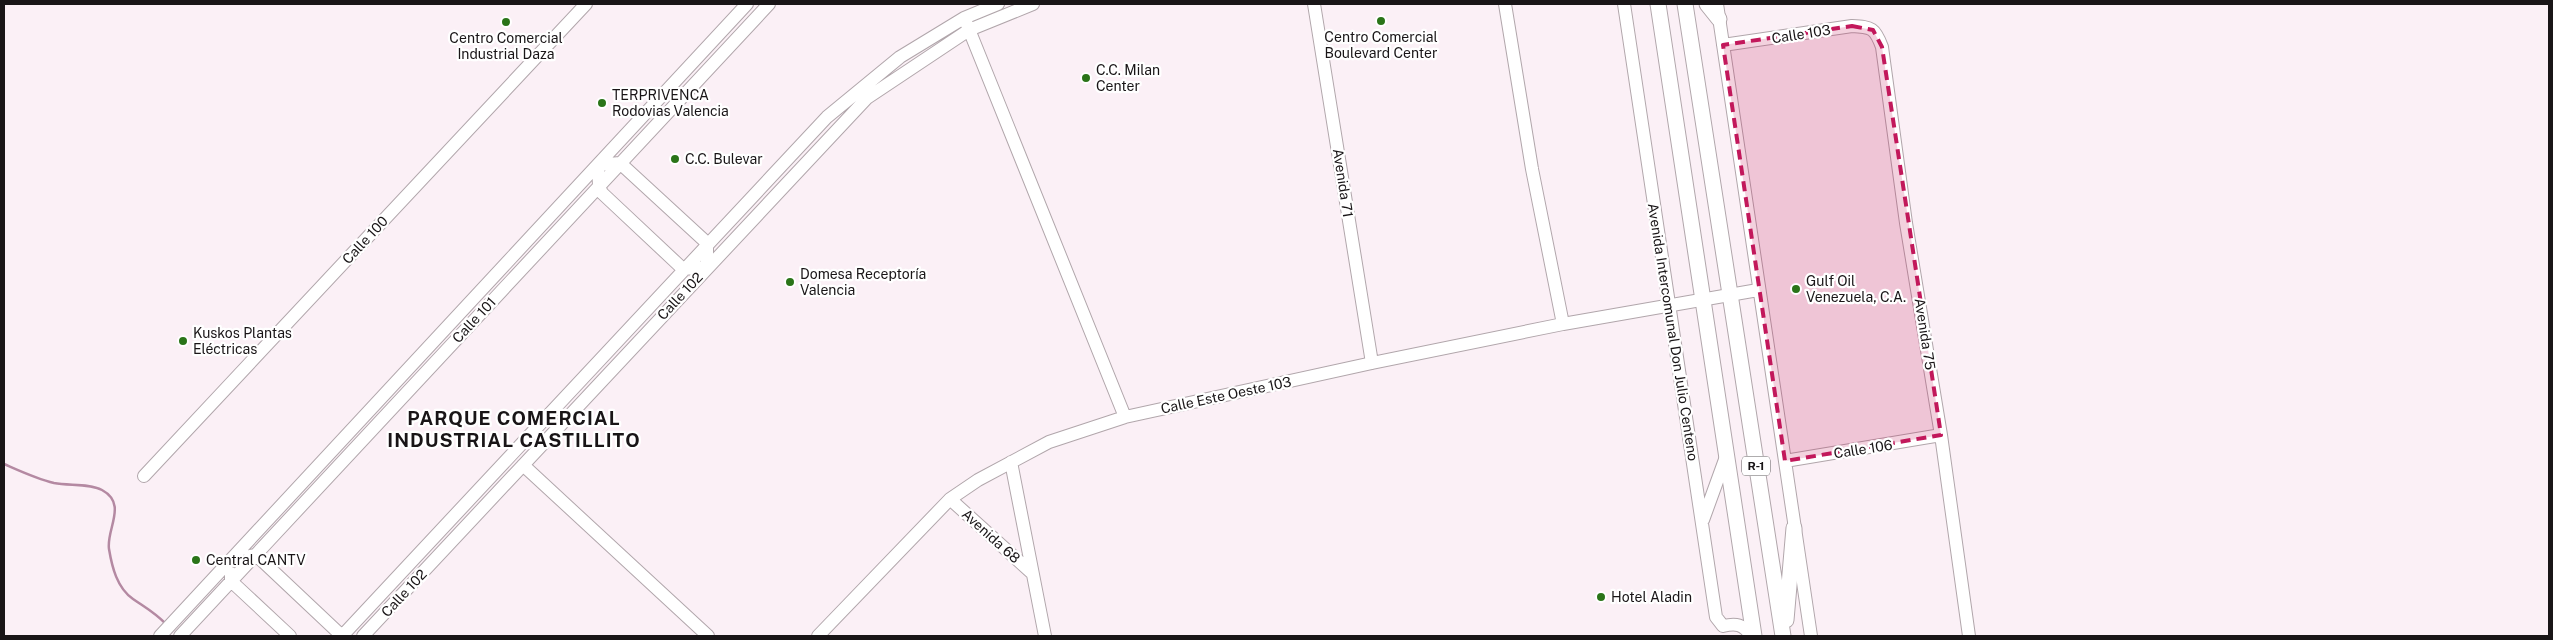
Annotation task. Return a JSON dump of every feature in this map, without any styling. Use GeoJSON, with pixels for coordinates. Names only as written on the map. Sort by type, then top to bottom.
{"type":"FeatureCollection","features":[{"type":"Feature","properties":{"kind":"main road","name":"Avenida Intercomunal Don Julio Centeno"},"geometry":{"type":"LineString","coordinates":[[1658,4],[1727,453],[1752,636]]}},
{"type":"Feature","properties":{"kind":"main road","name":"R-1"},"geometry":{"type":"LineString","coordinates":[[1685,4],[1729,295],[1784,636]]}},
{"type":"Feature","properties":{"kind":"main road"},"geometry":{"type":"LineString","coordinates":[[1707,4],[1718,11]]}},
{"type":"Feature","properties":{"kind":"main road"},"geometry":{"type":"LineString","coordinates":[[1784,636],[1794,528]]}},
{"type":"Feature","properties":{"kind":"street","name":"Calle 100"},"geometry":{"type":"LineString","coordinates":[[144,476],[586,4]]}},
{"type":"Feature","properties":{"kind":"street","name":"Calle 101"},"geometry":{"type":"LineString","coordinates":[[160,636],[747,4]]}},
{"type":"Feature","properties":{"kind":"street","name":"Calle 101"},"geometry":{"type":"LineString","coordinates":[[180,636],[768,4]]}},
{"type":"Feature","properties":{"kind":"street","name":"Calle 102"},"geometry":{"type":"LineString","coordinates":[[342,636],[826,117],[900,57],[964,18],[998,4]]}},
{"type":"Feature","properties":{"kind":"street","name":"Calle 102"},"geometry":{"type":"LineString","coordinates":[[363,636],[867,98],[969,30],[1033,4]]}},
{"type":"Feature","properties":{"kind":"street","name":"Avenida 71"},"geometry":{"type":"LineString","coordinates":[[1314,4],[1372,363]]}},
{"type":"Feature","properties":{"kind":"street"},"geometry":{"type":"LineString","coordinates":[[1505,4],[1532,169],[1563,324]]}},
{"type":"Feature","properties":{"kind":"street","name":"Avenida Intercomunal Don Julio Centeno"},"geometry":{"type":"LineString","coordinates":[[1624,4],[1718,622],[1723,626],[1734,624],[1742,626],[1752,636]]}},
{"type":"Feature","properties":{"kind":"street"},"geometry":{"type":"LineString","coordinates":[[1718,11],[1811,636]]}},
{"type":"Feature","properties":{"kind":"street"},"geometry":{"type":"LineString","coordinates":[[734,18],[746,28]]}},
{"type":"Feature","properties":{"kind":"street"},"geometry":{"type":"LineString","coordinates":[[964,18],[1125,417]]}},
{"type":"Feature","properties":{"kind":"street","name":"Calle 103"},"geometry":{"type":"LineString","coordinates":[[1723,46],[1852,26],[1868,27],[1877,34]]}},
{"type":"Feature","properties":{"kind":"street","name":"Avenida 75"},"geometry":{"type":"LineString","coordinates":[[1877,34],[1882,47],[1906,223],[1941,435],[1969,636]]}},
{"type":"Feature","properties":{"kind":"street"},"geometry":{"type":"LineString","coordinates":[[620,163],[707,243],[707,267],[683,269],[602,193],[599,186],[598,165],[620,163]]}},
{"type":"Feature","properties":{"kind":"street","name":"Calle Este Oeste 103"},"geometry":{"type":"LineString","coordinates":[[818,636],[950,499],[1011,462],[1049,442],[1125,417],[1372,363],[1563,324],[1758,290]]}},
{"type":"Feature","properties":{"kind":"street","name":"Calle 106"},"geometry":{"type":"LineString","coordinates":[[1785,461],[1941,435]]}},
{"type":"Feature","properties":{"kind":"street"},"geometry":{"type":"LineString","coordinates":[[1702,522],[1727,453]]}},
{"type":"Feature","properties":{"kind":"street"},"geometry":{"type":"LineString","coordinates":[[1011,462],[1045,636]]}},
{"type":"Feature","properties":{"kind":"street"},"geometry":{"type":"LineString","coordinates":[[524,465],[708,636]]}},
{"type":"Feature","properties":{"kind":"street","name":"Avenida 68"},"geometry":{"type":"LineString","coordinates":[[950,499],[1032,573]]}},
{"type":"Feature","properties":{"kind":"street"},"geometry":{"type":"LineString","coordinates":[[290,636],[231,581],[232,559],[256,555],[342,636]]}},
{"type":"Feature","properties":{"kind":"highlighted area"},"geometry":{"type":"Polygon","coordinates":[[[1852,26],[1873,30],[1882,47],[1941,435],[1785,461],[1723,45],[1852,26]]]}},
{"type":"Feature","properties":{"kind":"waterway"},"geometry":{"type":"LineString","coordinates":[[4,464],[48,481],[60,484],[91,486],[102,490],[110,496],[114,502],[115,510],[109,549],[116,577],[127,594],[166,624]]}},
{"type":"Feature","properties":{"kind":"place","name":"Centro Comercial Boulevard Center"},"geometry":{"type":"Point","coordinates":[1381,21]}},
{"type":"Feature","properties":{"kind":"place","name":"Centro Comercial Industrial Daza"},"geometry":{"type":"Point","coordinates":[506,22]}},
{"type":"Feature","properties":{"kind":"place","name":"C.C. Milan Center"},"geometry":{"type":"Point","coordinates":[1086,78]}},
{"type":"Feature","properties":{"kind":"place","name":"TERPRIVENCA Rodovias Valencia"},"geometry":{"type":"Point","coordinates":[602,103]}},
{"type":"Feature","properties":{"kind":"place","name":"C.C. Bulevar"},"geometry":{"type":"Point","coordinates":[675,159]}},
{"type":"Feature","properties":{"kind":"place","name":"Domesa Receptoría Valencia"},"geometry":{"type":"Point","coordinates":[790,282]}},
{"type":"Feature","properties":{"kind":"place","name":"Gulf Oil Venezuela, C.A."},"geometry":{"type":"Point","coordinates":[1796,289]}},
{"type":"Feature","properties":{"kind":"place","name":"Kuskos Plantas Eléctricas"},"geometry":{"type":"Point","coordinates":[183,341]}},
{"type":"Feature","properties":{"kind":"place","name":"Central CANTV"},"geometry":{"type":"Point","coordinates":[196,560]}},
{"type":"Feature","properties":{"kind":"place","name":"Hotel Aladin"},"geometry":{"type":"Point","coordinates":[1601,597]}},
{"type":"Feature","properties":{"kind":"district","name":"PARQUE COMERCIAL INDUSTRIAL CASTILLITO"},"geometry":{"type":"Point","coordinates":[514,429]}}]}
